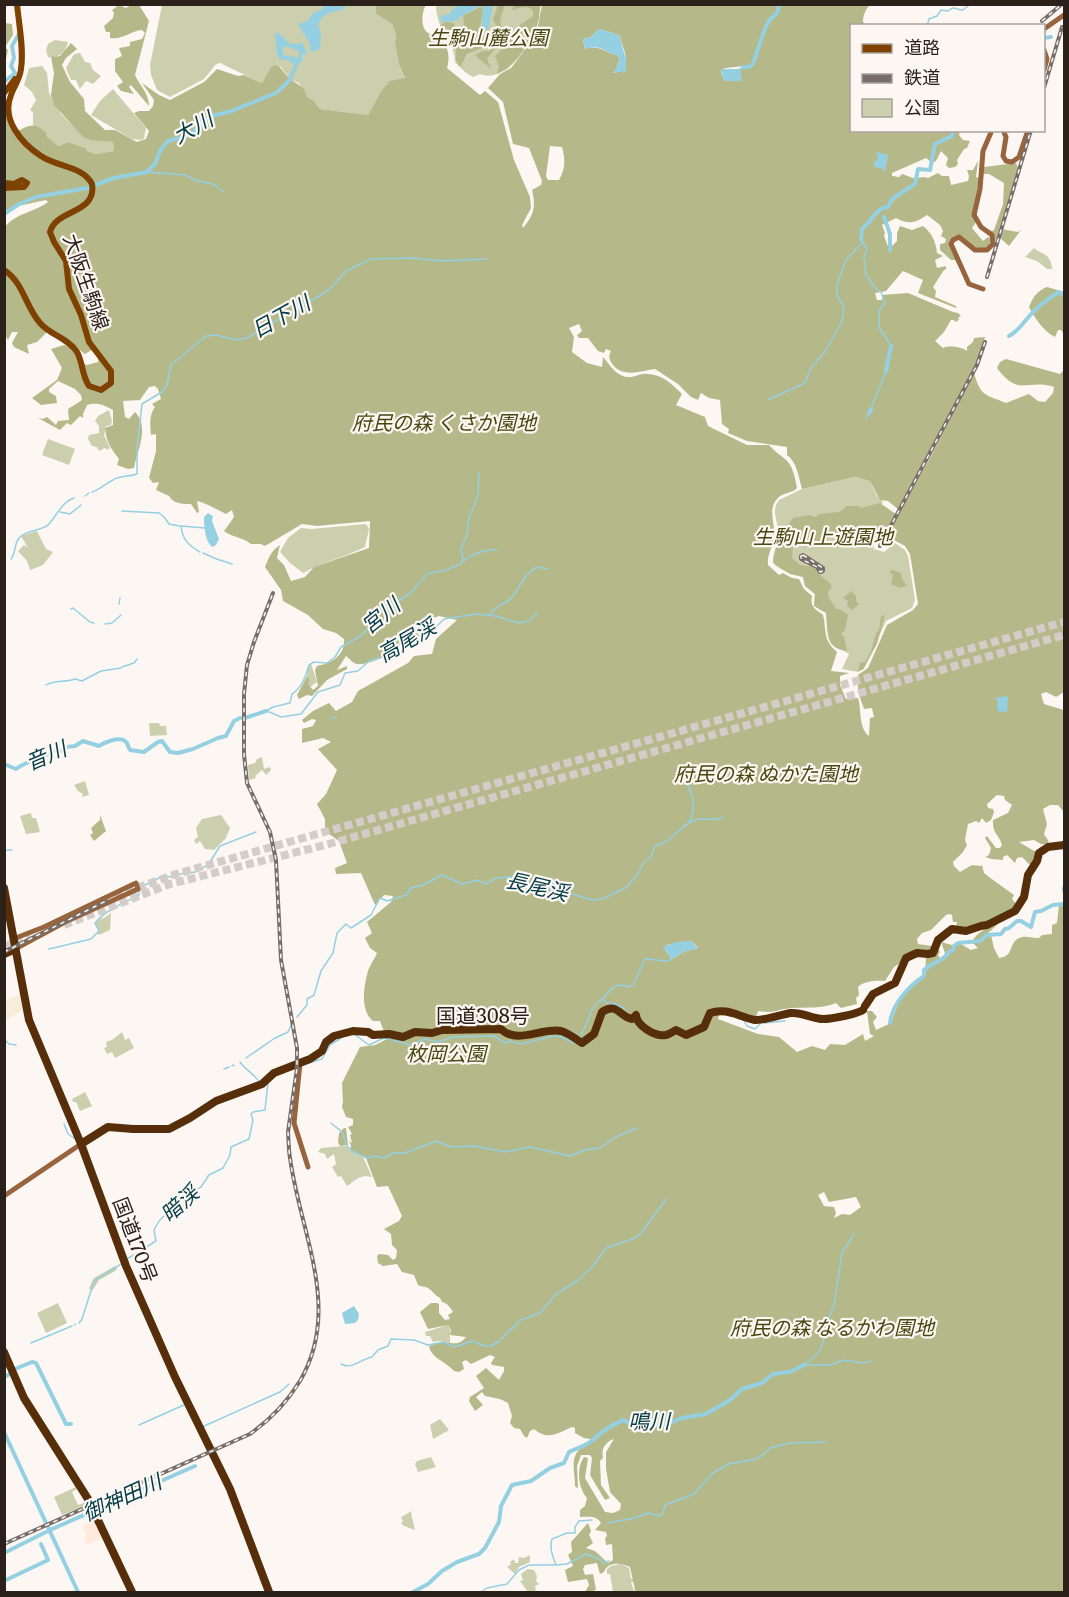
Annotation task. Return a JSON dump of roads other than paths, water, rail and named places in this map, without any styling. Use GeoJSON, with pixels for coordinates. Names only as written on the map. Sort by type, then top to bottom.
{"type":"FeatureCollection","features":[{"type":"Feature","properties":{"kind":"highway","name":"国道308号"},"geometry":{"type":"LineString","coordinates":[[81,1144],[108,1127],[169,1129],[216,1101],[262,1084],[274,1073],[322,1051],[330,1038],[353,1031],[403,1037],[415,1032],[432,1033],[442,1030],[501,1029],[511,1036],[559,1031],[584,1042],[594,1034],[602,1012],[614,1009],[621,1011],[629,1018],[635,1017],[645,1029],[665,1035],[676,1030],[686,1035],[704,1027],[712,1012],[728,1012],[758,1020],[792,1013],[824,1019],[857,1013],[873,994],[895,984],[903,962],[909,956],[933,952],[938,940],[954,928],[966,931],[987,926],[1015,911],[1024,897],[1028,875],[1040,853],[1046,848],[1065,845]]}},
{"type":"Feature","properties":{"kind":"highway","name":"国道170号"},"geometry":{"type":"LineString","coordinates":[[4,888],[29,1020],[81,1144],[124,1261],[163,1350],[232,1494],[269,1593]]}},
{"type":"Feature","properties":{"kind":"highway"},"geometry":{"type":"LineString","coordinates":[[4,943],[13,939]]}},
{"type":"Feature","properties":{"kind":"highway"},"geometry":{"type":"LineString","coordinates":[[4,954],[15,949]]}},
{"type":"Feature","properties":{"kind":"highway"},"geometry":{"type":"LineString","coordinates":[[4,1352],[24,1398],[80,1484],[132,1593]]}},
{"type":"Feature","properties":{"kind":"main road","name":"大阪生駒線"},"geometry":{"type":"LineString","coordinates":[[4,270],[19,283],[33,313],[49,331],[72,346],[80,358],[89,386],[96,390],[105,389],[112,380],[111,370],[89,342],[69,289],[66,261],[50,232],[56,222],[80,208],[90,198],[93,188],[85,175],[43,157],[24,142],[13,126],[8,113],[8,103],[21,72],[16,4]]}},
{"type":"Feature","properties":{"kind":"main road"},"geometry":{"type":"LineString","coordinates":[[1045,28],[1065,15]]}},
{"type":"Feature","properties":{"kind":"main road","name":"大阪生駒線"},"geometry":{"type":"LineString","coordinates":[[4,93],[18,73],[18,35]]}},
{"type":"Feature","properties":{"kind":"main road"},"geometry":{"type":"LineString","coordinates":[[983,289],[969,284],[951,244],[959,237],[975,250],[984,251],[992,246],[992,235],[981,227],[974,215],[979,195],[983,151],[991,132]]}},
{"type":"Feature","properties":{"kind":"main road"},"geometry":{"type":"LineString","coordinates":[[1004,132],[1006,141],[1003,156],[1006,161],[1012,162],[1018,157],[1027,132]]}},
{"type":"Feature","properties":{"kind":"main road"},"geometry":{"type":"LineString","coordinates":[[4,183],[14,184],[24,180],[27,184],[24,187],[4,188]]}},
{"type":"Feature","properties":{"kind":"main road"},"geometry":{"type":"LineString","coordinates":[[13,939],[137,886]]}},
{"type":"Feature","properties":{"kind":"main road"},"geometry":{"type":"LineString","coordinates":[[15,949],[109,899]]}},
{"type":"Feature","properties":{"kind":"main road"},"geometry":{"type":"LineString","coordinates":[[300,1063],[294,1123],[308,1167]]}},
{"type":"Feature","properties":{"kind":"main road"},"geometry":{"type":"LineString","coordinates":[[4,1196],[81,1144]]}},
{"type":"Feature","properties":{"kind":"water"},"geometry":{"type":"Polygon","coordinates":[[[325,5],[347,7],[324,16],[318,25],[321,33],[320,48],[310,51],[310,44],[298,24],[308,21],[313,13],[321,10],[325,5]]]}},
{"type":"Feature","properties":{"kind":"water"},"geometry":{"type":"Polygon","coordinates":[[[459,5],[481,5],[456,21],[441,22],[441,16],[449,14],[459,5]]]}},
{"type":"Feature","properties":{"kind":"water"},"geometry":{"type":"Polygon","coordinates":[[[483,5],[493,5],[487,30],[482,27],[483,5]]]}},
{"type":"Feature","properties":{"kind":"water"},"geometry":{"type":"Polygon","coordinates":[[[599,29],[619,35],[626,59],[626,71],[613,73],[620,61],[617,55],[595,47],[585,49],[583,39],[591,37],[599,29]]]}},
{"type":"Feature","properties":{"kind":"water"},"geometry":{"type":"Polygon","coordinates":[[[275,33],[279,33],[290,44],[302,43],[308,55],[286,46],[283,48],[283,55],[303,59],[303,61],[299,60],[292,64],[289,60],[280,59],[277,54],[275,33]]]}},
{"type":"Feature","properties":{"kind":"water"},"geometry":{"type":"Polygon","coordinates":[[[745,66],[740,70],[742,81],[725,81],[721,74],[722,69],[737,69],[745,66]]]}},
{"type":"Feature","properties":{"kind":"water"},"geometry":{"type":"Polygon","coordinates":[[[876,152],[888,155],[885,172],[881,168],[874,167],[878,158],[876,152]]]}},
{"type":"Feature","properties":{"kind":"water"},"geometry":{"type":"Polygon","coordinates":[[[208,513],[213,516],[212,521],[219,539],[212,547],[205,529],[204,517],[208,513]]]}},
{"type":"Feature","properties":{"kind":"water"},"geometry":{"type":"Polygon","coordinates":[[[1008,696],[1007,712],[997,711],[998,702],[995,698],[1008,696]]]}},
{"type":"Feature","properties":{"kind":"water"},"geometry":{"type":"Polygon","coordinates":[[[691,941],[698,949],[685,951],[672,959],[663,947],[677,942],[691,941]]]}},
{"type":"Feature","properties":{"kind":"water"},"geometry":{"type":"Polygon","coordinates":[[[354,1306],[359,1314],[358,1320],[355,1323],[345,1324],[342,1313],[354,1306]]]}},
{"type":"Feature","properties":{"kind":"waterway"},"geometry":{"type":"LineString","coordinates":[[743,67],[753,64],[765,29],[777,13],[779,4]]}},
{"type":"Feature","properties":{"kind":"waterway"},"geometry":{"type":"LineString","coordinates":[[928,24],[929,19],[937,16],[941,10],[948,11],[954,8],[963,10],[970,4]]}},
{"type":"Feature","properties":{"kind":"waterway"},"geometry":{"type":"LineString","coordinates":[[4,82],[15,73],[11,66],[14,58],[12,46],[20,32]]}},
{"type":"Feature","properties":{"kind":"waterway"},"geometry":{"type":"LineString","coordinates":[[1045,38],[1051,37]]}},
{"type":"Feature","properties":{"kind":"waterway","name":"大川"},"geometry":{"type":"LineString","coordinates":[[4,214],[36,197],[87,188],[114,178],[147,172],[155,164],[160,151],[168,141],[189,135],[211,116],[229,112],[276,93],[289,81],[303,50]]}},
{"type":"Feature","properties":{"kind":"waterway"},"geometry":{"type":"LineString","coordinates":[[861,239],[862,229],[877,212],[888,207],[892,199],[915,184],[918,169],[930,170],[935,144],[952,136],[952,132]]}},
{"type":"Feature","properties":{"kind":"waterway"},"geometry":{"type":"LineString","coordinates":[[147,172],[185,175],[197,181],[213,184],[224,192]]}},
{"type":"Feature","properties":{"kind":"waterway"},"geometry":{"type":"LineString","coordinates":[[884,217],[890,234],[890,250]]}},
{"type":"Feature","properties":{"kind":"waterway"},"geometry":{"type":"LineString","coordinates":[[861,239],[867,249],[864,257],[866,275],[875,288],[881,292],[885,303],[879,311],[879,327],[891,346]]}},
{"type":"Feature","properties":{"kind":"waterway"},"geometry":{"type":"LineString","coordinates":[[768,400],[805,383],[811,368],[826,350],[842,322],[844,307],[837,296],[837,284],[846,260],[863,242]]}},
{"type":"Feature","properties":{"kind":"waterway","name":"日下川"},"geometry":{"type":"LineString","coordinates":[[92,492],[116,478],[137,474],[142,404],[162,392],[167,385],[171,365],[206,336],[216,335],[236,340],[247,338],[329,290],[346,271],[371,259],[412,258],[443,261],[486,259]]}},
{"type":"Feature","properties":{"kind":"waterway"},"geometry":{"type":"LineString","coordinates":[[1009,336],[1050,298],[1059,292],[1064,295]]}},
{"type":"Feature","properties":{"kind":"waterway"},"geometry":{"type":"LineString","coordinates":[[886,371],[891,346]]}},
{"type":"Feature","properties":{"kind":"waterway"},"geometry":{"type":"LineString","coordinates":[[871,409],[886,371]]}},
{"type":"Feature","properties":{"kind":"waterway"},"geometry":{"type":"LineString","coordinates":[[869,413],[871,409]]}},
{"type":"Feature","properties":{"kind":"waterway"},"geometry":{"type":"LineString","coordinates":[[866,419],[869,413]]}},
{"type":"Feature","properties":{"kind":"waterway","name":"宮川"},"geometry":{"type":"LineString","coordinates":[[266,711],[290,703],[292,694],[301,685],[309,665],[314,662],[327,663],[335,657],[341,647],[359,637],[372,625],[379,612],[411,593],[428,573],[443,571],[461,564],[463,560],[461,548],[467,536],[469,518],[478,496],[479,472]]}},
{"type":"Feature","properties":{"kind":"waterway","name":"日下川"},"geometry":{"type":"LineString","coordinates":[[85,496],[89,493]]}},
{"type":"Feature","properties":{"kind":"waterway","name":"日下川"},"geometry":{"type":"LineString","coordinates":[[11,559],[16,543],[22,535],[49,524],[63,505],[74,498]]}},
{"type":"Feature","properties":{"kind":"waterway"},"geometry":{"type":"LineString","coordinates":[[60,512],[70,514],[81,505]]}},
{"type":"Feature","properties":{"kind":"waterway"},"geometry":{"type":"LineString","coordinates":[[122,511],[159,513],[169,524],[180,526]]}},
{"type":"Feature","properties":{"kind":"waterway"},"geometry":{"type":"LineString","coordinates":[[200,552],[187,542],[181,526],[205,528]]}},
{"type":"Feature","properties":{"kind":"waterway"},"geometry":{"type":"LineString","coordinates":[[463,561],[479,552],[497,550]]}},
{"type":"Feature","properties":{"kind":"waterway"},"geometry":{"type":"LineString","coordinates":[[203,553],[219,560]]}},
{"type":"Feature","properties":{"kind":"waterway"},"geometry":{"type":"LineString","coordinates":[[220,560],[232,564]]}},
{"type":"Feature","properties":{"kind":"waterway","name":"高尾渓"},"geometry":{"type":"LineString","coordinates":[[490,615],[509,600],[532,570],[537,567],[548,569]]}},
{"type":"Feature","properties":{"kind":"waterway"},"geometry":{"type":"LineString","coordinates":[[119,604],[120,598]]}},
{"type":"Feature","properties":{"kind":"waterway"},"geometry":{"type":"LineString","coordinates":[[71,609],[73,608],[94,623]]}},
{"type":"Feature","properties":{"kind":"waterway","name":"高尾渓"},"geometry":{"type":"LineString","coordinates":[[267,711],[281,717],[301,714],[318,692],[340,685],[345,673],[358,671],[369,661],[390,655],[400,642],[417,637],[426,629],[436,627],[444,619],[476,614],[496,616],[518,623],[529,621],[537,613]]}},
{"type":"Feature","properties":{"kind":"waterway"},"geometry":{"type":"LineString","coordinates":[[105,624],[112,623],[121,615]]}},
{"type":"Feature","properties":{"kind":"waterway"},"geometry":{"type":"LineString","coordinates":[[122,667],[134,663],[137,659]]}},
{"type":"Feature","properties":{"kind":"waterway"},"geometry":{"type":"LineString","coordinates":[[46,685],[75,679],[82,681],[101,671],[121,668]]}},
{"type":"Feature","properties":{"kind":"waterway","name":"音川"},"geometry":{"type":"LineString","coordinates":[[245,718],[266,711]]}},
{"type":"Feature","properties":{"kind":"waterway"},"geometry":{"type":"LineString","coordinates":[[331,718],[336,717]]}},
{"type":"Feature","properties":{"kind":"waterway","name":"音川"},"geometry":{"type":"LineString","coordinates":[[4,764],[16,769],[55,750],[63,751],[83,741],[99,746],[119,739],[125,741],[130,750],[144,752],[162,741],[170,752],[178,753],[226,736],[234,721],[240,718]]}},
{"type":"Feature","properties":{"kind":"waterway"},"geometry":{"type":"LineString","coordinates":[[677,774],[686,783],[692,796],[693,809],[689,822]]}},
{"type":"Feature","properties":{"kind":"waterway","name":"長尾渓"},"geometry":{"type":"LineString","coordinates":[[297,1017],[307,1005],[307,999],[314,995],[321,971],[333,953],[337,933],[346,924],[351,928],[371,915],[380,898],[387,901],[406,895],[411,888],[423,885],[442,875],[462,884],[477,880],[486,884],[496,878],[512,877],[525,879],[537,887],[593,900],[603,899],[627,887],[644,862],[651,857],[655,846],[666,841],[689,822],[723,817]]}},
{"type":"Feature","properties":{"kind":"waterway"},"geometry":{"type":"LineString","coordinates":[[141,887],[163,876],[173,877],[195,872],[208,865],[220,846],[256,832]]}},
{"type":"Feature","properties":{"kind":"waterway"},"geometry":{"type":"LineString","coordinates":[[4,850],[12,850]]}},
{"type":"Feature","properties":{"kind":"waterway"},"geometry":{"type":"LineString","coordinates":[[49,949],[91,939],[99,931],[95,923],[99,918],[139,895],[139,891]]}},
{"type":"Feature","properties":{"kind":"waterway"},"geometry":{"type":"LineString","coordinates":[[890,1023],[894,1009],[907,990],[924,976],[924,970],[944,958],[958,943],[980,941],[987,935],[1001,934],[1017,921],[1031,927],[1035,912],[1053,905],[1064,904]]}},
{"type":"Feature","properties":{"kind":"waterway"},"geometry":{"type":"LineString","coordinates":[[580,1036],[593,1008],[616,986],[633,985],[645,959],[667,961],[672,959]]}},
{"type":"Feature","properties":{"kind":"waterway"},"geometry":{"type":"LineString","coordinates":[[603,1000],[624,1008],[625,1013]]}},
{"type":"Feature","properties":{"kind":"waterway"},"geometry":{"type":"LineString","coordinates":[[743,1019],[747,1026],[755,1029],[761,1023]]}},
{"type":"Feature","properties":{"kind":"waterway"},"geometry":{"type":"LineString","coordinates":[[765,1023],[785,1021]]}},
{"type":"Feature","properties":{"kind":"waterway","name":"長尾渓"},"geometry":{"type":"LineString","coordinates":[[246,1058],[288,1032],[292,1023]]}},
{"type":"Feature","properties":{"kind":"waterway","name":"暗渓"},"geometry":{"type":"LineString","coordinates":[[354,1034],[369,1045],[384,1038],[411,1045],[425,1039],[439,1042],[453,1037],[494,1036],[505,1043],[510,1041],[521,1044],[554,1036],[575,1042]]}},
{"type":"Feature","properties":{"kind":"waterway","name":"暗渓"},"geometry":{"type":"LineString","coordinates":[[312,1062],[322,1059],[330,1045],[341,1038]]}},
{"type":"Feature","properties":{"kind":"waterway","name":"長尾渓"},"geometry":{"type":"LineString","coordinates":[[4,1039],[9,1044],[16,1045]]}},
{"type":"Feature","properties":{"kind":"waterway"},"geometry":{"type":"LineString","coordinates":[[240,1062],[259,1082]]}},
{"type":"Feature","properties":{"kind":"waterway","name":"長尾渓"},"geometry":{"type":"LineString","coordinates":[[224,1069],[229,1067]]}},
{"type":"Feature","properties":{"kind":"waterway","name":"暗渓"},"geometry":{"type":"LineString","coordinates":[[127,1259],[156,1241],[154,1230],[159,1221],[177,1203],[201,1187],[209,1175],[223,1168],[230,1155],[231,1147],[249,1139],[253,1120],[251,1114],[265,1110],[268,1083]]}},
{"type":"Feature","properties":{"kind":"waterway"},"geometry":{"type":"LineString","coordinates":[[331,1123],[342,1132],[347,1146],[352,1151],[367,1158],[374,1156],[384,1158],[393,1153],[405,1153],[436,1141],[451,1147],[473,1146],[506,1152],[530,1147],[570,1156],[585,1150],[600,1148],[614,1138],[636,1128]]}},
{"type":"Feature","properties":{"kind":"waterway","name":"長尾渓"},"geometry":{"type":"LineString","coordinates":[[64,1124],[68,1134],[74,1138]]}},
{"type":"Feature","properties":{"kind":"waterway"},"geometry":{"type":"LineString","coordinates":[[341,1364],[349,1366],[372,1357],[378,1350],[388,1346],[391,1339],[414,1340],[428,1345],[444,1342],[454,1347],[473,1341],[484,1346],[491,1346],[521,1320],[540,1313],[556,1294],[577,1281],[592,1267],[606,1248],[635,1238],[666,1199]]}},
{"type":"Feature","properties":{"kind":"waterway","name":"鳴川"},"geometry":{"type":"LineString","coordinates":[[804,1365],[819,1352],[823,1343],[826,1326],[834,1305],[842,1253],[854,1234]]}},
{"type":"Feature","properties":{"kind":"waterway","name":"暗渓"},"geometry":{"type":"LineString","coordinates":[[79,1323],[94,1281],[121,1264]]}},
{"type":"Feature","properties":{"kind":"waterway","name":"暗渓"},"geometry":{"type":"LineString","coordinates":[[31,1343],[72,1326]]}},
{"type":"Feature","properties":{"kind":"waterway"},"geometry":{"type":"LineString","coordinates":[[805,1365],[831,1365],[843,1360],[863,1363],[871,1361]]}},
{"type":"Feature","properties":{"kind":"waterway"},"geometry":{"type":"LineString","coordinates":[[15,1369],[32,1362],[36,1363],[66,1424],[71,1424]]}},
{"type":"Feature","properties":{"kind":"waterway","name":"鳴川"},"geometry":{"type":"LineString","coordinates":[[413,1592],[428,1584],[442,1571],[457,1562],[479,1554],[485,1548],[499,1522],[501,1506],[512,1485],[531,1481],[550,1468],[564,1463],[569,1452],[590,1443],[612,1425],[624,1420],[632,1425],[640,1423],[662,1426],[682,1418],[706,1414],[730,1400],[742,1389],[762,1383],[773,1374],[790,1372],[804,1365]]}},
{"type":"Feature","properties":{"kind":"waterway"},"geometry":{"type":"LineString","coordinates":[[4,1377],[10,1374]]}},
{"type":"Feature","properties":{"kind":"waterway"},"geometry":{"type":"LineString","coordinates":[[202,1427],[280,1392],[289,1384]]}},
{"type":"Feature","properties":{"kind":"waterway"},"geometry":{"type":"LineString","coordinates":[[139,1425],[186,1404]]}},
{"type":"Feature","properties":{"kind":"waterway"},"geometry":{"type":"LineString","coordinates":[[4,1432],[78,1592]]}},
{"type":"Feature","properties":{"kind":"waterway"},"geometry":{"type":"LineString","coordinates":[[608,1523],[648,1513],[660,1516],[665,1505],[694,1494],[713,1473],[729,1464],[756,1459],[770,1448],[790,1443],[826,1442]]}},
{"type":"Feature","properties":{"kind":"waterway","name":"御神田川"},"geometry":{"type":"LineString","coordinates":[[4,1553],[50,1530],[195,1466]]}},
{"type":"Feature","properties":{"kind":"waterway"},"geometry":{"type":"LineString","coordinates":[[481,1592],[487,1588],[507,1584],[519,1570],[529,1565],[556,1565],[551,1549],[552,1539],[567,1533],[575,1533],[575,1527],[579,1521],[592,1520]]}},
{"type":"Feature","properties":{"kind":"waterway"},"geometry":{"type":"LineString","coordinates":[[4,1581],[48,1560],[41,1544]]}},
{"type":"Feature","properties":{"kind":"waterway"},"geometry":{"type":"LineString","coordinates":[[556,1565],[567,1564],[586,1554],[603,1563],[609,1561]]}},
{"type":"Feature","properties":{"kind":"tunnel"},"geometry":{"type":"LineString","coordinates":[[115,896],[173,875],[1064,622]]}},
{"type":"Feature","properties":{"kind":"tunnel"},"geometry":{"type":"LineString","coordinates":[[64,925],[170,884],[329,844],[1064,635]]}},
{"type":"Feature","properties":{"kind":"tunnel"},"geometry":{"type":"LineString","coordinates":[[4,947],[30,935]]}},
{"type":"Feature","properties":{"kind":"railway"},"geometry":{"type":"LineString","coordinates":[[1042,21],[1062,4]]}},
{"type":"Feature","properties":{"kind":"railway"},"geometry":{"type":"LineString","coordinates":[[1045,85],[1062,27]]}},
{"type":"Feature","properties":{"kind":"railway"},"geometry":{"type":"LineString","coordinates":[[987,277],[1030,132]]}},
{"type":"Feature","properties":{"kind":"railway"},"geometry":{"type":"LineString","coordinates":[[880,546],[977,365],[985,342]]}},
{"type":"Feature","properties":{"kind":"railway"},"geometry":{"type":"LineString","coordinates":[[803,555],[823,568],[823,571],[820,572],[817,567],[801,559],[803,555]]}},
{"type":"Feature","properties":{"kind":"railway"},"geometry":{"type":"LineString","coordinates":[[4,1544],[250,1434],[271,1417],[290,1396],[300,1381],[312,1353],[318,1324],[318,1296],[289,1150],[288,1132],[297,1068],[297,1048],[281,960],[276,860],[270,832],[247,783],[244,754],[244,694],[247,665],[273,593]]}},
{"type":"Feature","properties":{"kind":"railway"},"geometry":{"type":"LineString","coordinates":[[4,952],[106,901]]}},
{"type":"Feature","properties":{"kind":"park label","name":"生駒山麓公園"},"geometry":{"type":"Point","coordinates":[488,38]}},
{"type":"Feature","properties":{"kind":"park label","name":"府民の森 くさか園地"},"geometry":{"type":"Point","coordinates":[444,423]}},
{"type":"Feature","properties":{"kind":"park label","name":"生駒山上遊園地"},"geometry":{"type":"Point","coordinates":[823,537]}},
{"type":"Feature","properties":{"kind":"park label","name":"府民の森 ぬかた園地"},"geometry":{"type":"Point","coordinates":[766,774]}},
{"type":"Feature","properties":{"kind":"park label","name":"枚岡公園"},"geometry":{"type":"Point","coordinates":[446,1054]}},
{"type":"Feature","properties":{"kind":"park label","name":"府民の森 なるかわ園地"},"geometry":{"type":"Point","coordinates":[832,1328]}}]}
